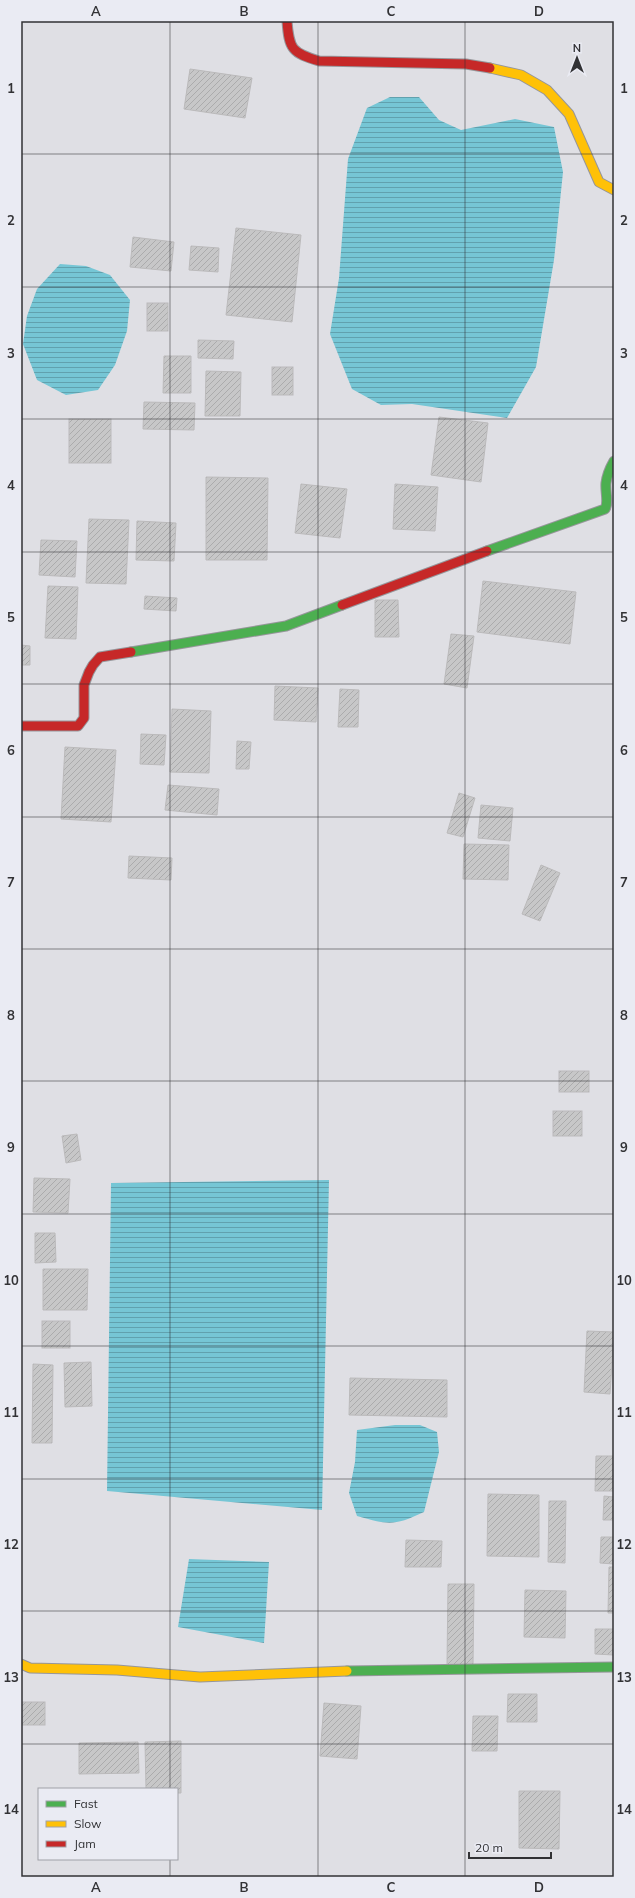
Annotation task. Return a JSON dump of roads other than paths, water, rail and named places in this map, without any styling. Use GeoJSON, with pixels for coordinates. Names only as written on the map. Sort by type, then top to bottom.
{"type":"FeatureCollection","features":[{"type":"Feature","properties":{"kind":"street"},"geometry":{"type":"LineString","coordinates":[[287,21],[288,36],[296,50],[300,55],[319,61],[466,64],[498,69],[522,76],[547,90],[569,114],[600,182],[614,190]]}},
{"type":"Feature","properties":{"kind":"street"},"geometry":{"type":"LineString","coordinates":[[21,726],[78,726],[84,718],[85,678],[91,667],[100,657],[286,626],[511,542],[605,509],[607,506],[604,487],[607,471],[614,461]]}},
{"type":"Feature","properties":{"kind":"street"},"geometry":{"type":"LineString","coordinates":[[21,1664],[30,1668],[117,1670],[200,1677],[385,1670],[614,1667]]}},
{"type":"Feature","properties":{"kind":"water"},"geometry":{"type":"Polygon","coordinates":[[[390,97],[419,97],[439,120],[461,130],[515,119],[554,127],[563,172],[554,260],[536,367],[507,418],[412,404],[381,405],[352,389],[330,334],[339,278],[348,159],[367,108],[390,97]]]}},
{"type":"Feature","properties":{"kind":"water"},"geometry":{"type":"Polygon","coordinates":[[[60,264],[86,266],[110,275],[130,300],[127,331],[115,365],[98,390],[66,395],[37,380],[23,344],[27,316],[37,289],[60,264]]]}},
{"type":"Feature","properties":{"kind":"water"},"geometry":{"type":"Polygon","coordinates":[[[329,1180],[322,1510],[107,1491],[111,1183],[329,1180]]]}},
{"type":"Feature","properties":{"kind":"water"},"geometry":{"type":"Polygon","coordinates":[[[395,1425],[420,1425],[437,1432],[439,1452],[424,1512],[405,1520],[391,1523],[357,1516],[349,1493],[355,1462],[357,1430],[395,1425]]]}},
{"type":"Feature","properties":{"kind":"water"},"geometry":{"type":"Polygon","coordinates":[[[189,1559],[269,1562],[264,1643],[178,1627],[189,1559]]]}}]}
